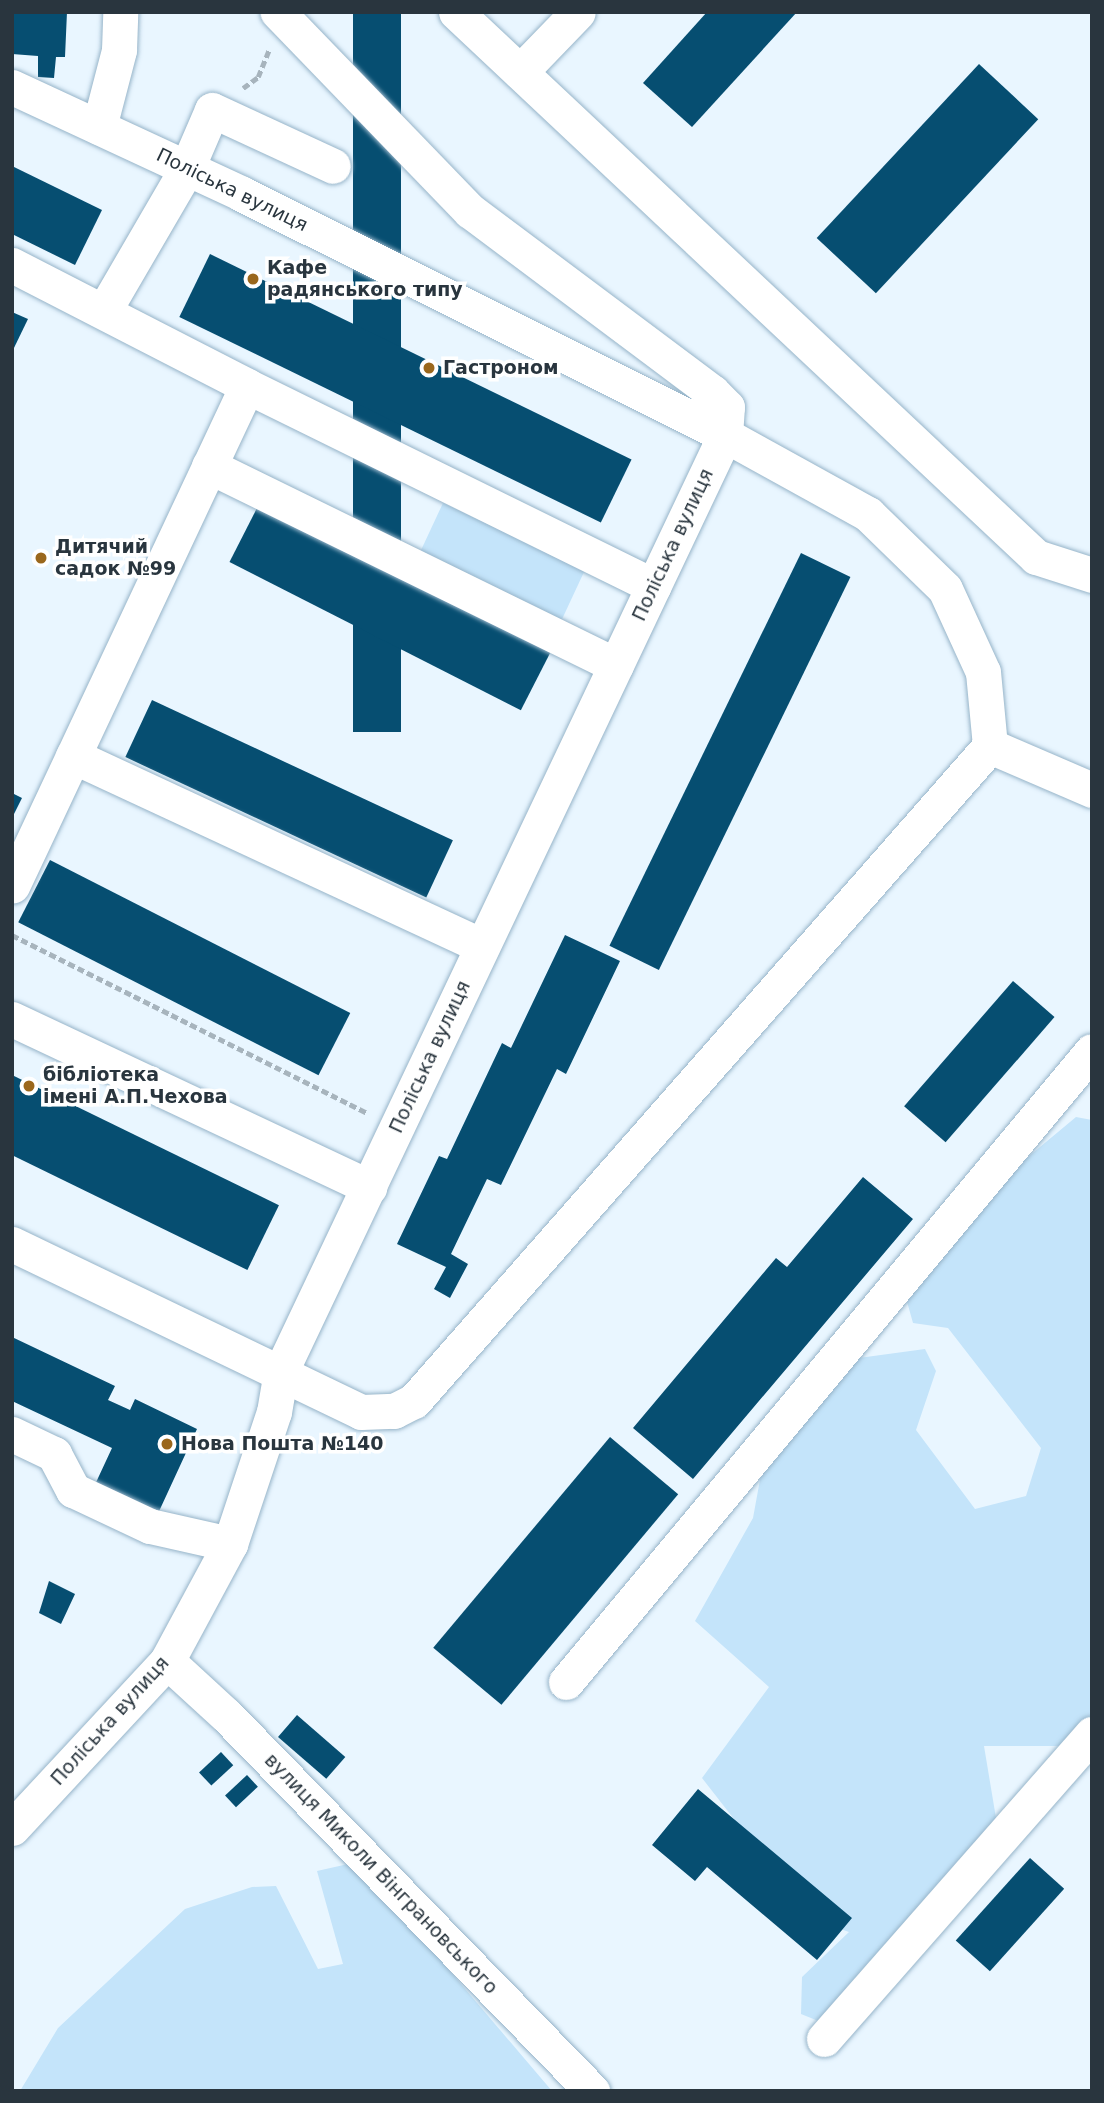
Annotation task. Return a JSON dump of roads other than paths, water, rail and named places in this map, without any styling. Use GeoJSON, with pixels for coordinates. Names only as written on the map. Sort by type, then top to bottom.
{"type":"FeatureCollection","features":[{"type":"Feature","properties":{"kind":"street"},"geometry":{"type":"LineString","coordinates":[[99,127],[119,50],[120,12]]}},
{"type":"Feature","properties":{"kind":"street"},"geometry":{"type":"LineString","coordinates":[[456,12],[1036,557],[1092,575]]}},
{"type":"Feature","properties":{"kind":"street"},"geometry":{"type":"LineString","coordinates":[[520,72],[578,12]]}},
{"type":"Feature","properties":{"kind":"street"},"geometry":{"type":"LineString","coordinates":[[12,1244],[281,1371],[361,1412],[394,1411],[414,1401],[990,746],[983,672],[945,589],[868,514],[725,435],[727,407],[712,392],[470,211],[280,14]]}},
{"type":"Feature","properties":{"kind":"street","name":"Поліська вулиця"},"geometry":{"type":"LineString","coordinates":[[12,87],[187,168],[725,435],[281,1371],[274,1412],[230,1544],[167,1661],[12,1828]]}},
{"type":"Feature","properties":{"kind":"street"},"geometry":{"type":"LineString","coordinates":[[105,309],[187,168],[212,110],[333,166]]}},
{"type":"Feature","properties":{"kind":"street"},"geometry":{"type":"LineString","coordinates":[[12,264],[105,309],[247,386],[653,586]]}},
{"type":"Feature","properties":{"kind":"street"},"geometry":{"type":"LineString","coordinates":[[12,886],[247,386]]}},
{"type":"Feature","properties":{"kind":"street"},"geometry":{"type":"LineString","coordinates":[[209,466],[616,665]]}},
{"type":"Feature","properties":{"kind":"street"},"geometry":{"type":"LineString","coordinates":[[990,746],[1092,790]]}},
{"type":"Feature","properties":{"kind":"street"},"geometry":{"type":"LineString","coordinates":[[73,756],[482,946]]}},
{"type":"Feature","properties":{"kind":"street"},"geometry":{"type":"LineString","coordinates":[[12,1019],[369,1187]]}},
{"type":"Feature","properties":{"kind":"street"},"geometry":{"type":"LineString","coordinates":[[566,1682],[1092,1051]]}},
{"type":"Feature","properties":{"kind":"street"},"geometry":{"type":"LineString","coordinates":[[12,1434],[54,1454],[73,1490],[150,1527],[230,1544]]}},
{"type":"Feature","properties":{"kind":"street","name":"вулиця Миколи Вінграновського"},"geometry":{"type":"LineString","coordinates":[[167,1661],[226,1715],[592,2091]]}},
{"type":"Feature","properties":{"kind":"street"},"geometry":{"type":"LineString","coordinates":[[824,2039],[1092,1734]]}},
{"type":"Feature","properties":{"kind":"place","name":"Кафе радянського типу"},"geometry":{"type":"Point","coordinates":[253,279]}},
{"type":"Feature","properties":{"kind":"place","name":"Гастроном"},"geometry":{"type":"Point","coordinates":[429,368]}},
{"type":"Feature","properties":{"kind":"place","name":"Дитячий садок №99"},"geometry":{"type":"Point","coordinates":[41,558]}},
{"type":"Feature","properties":{"kind":"place","name":"бібліотека імені А.П.Чехова"},"geometry":{"type":"Point","coordinates":[29,1086]}},
{"type":"Feature","properties":{"kind":"place","name":"Нова Пошта №140"},"geometry":{"type":"Point","coordinates":[167,1444]}}]}
